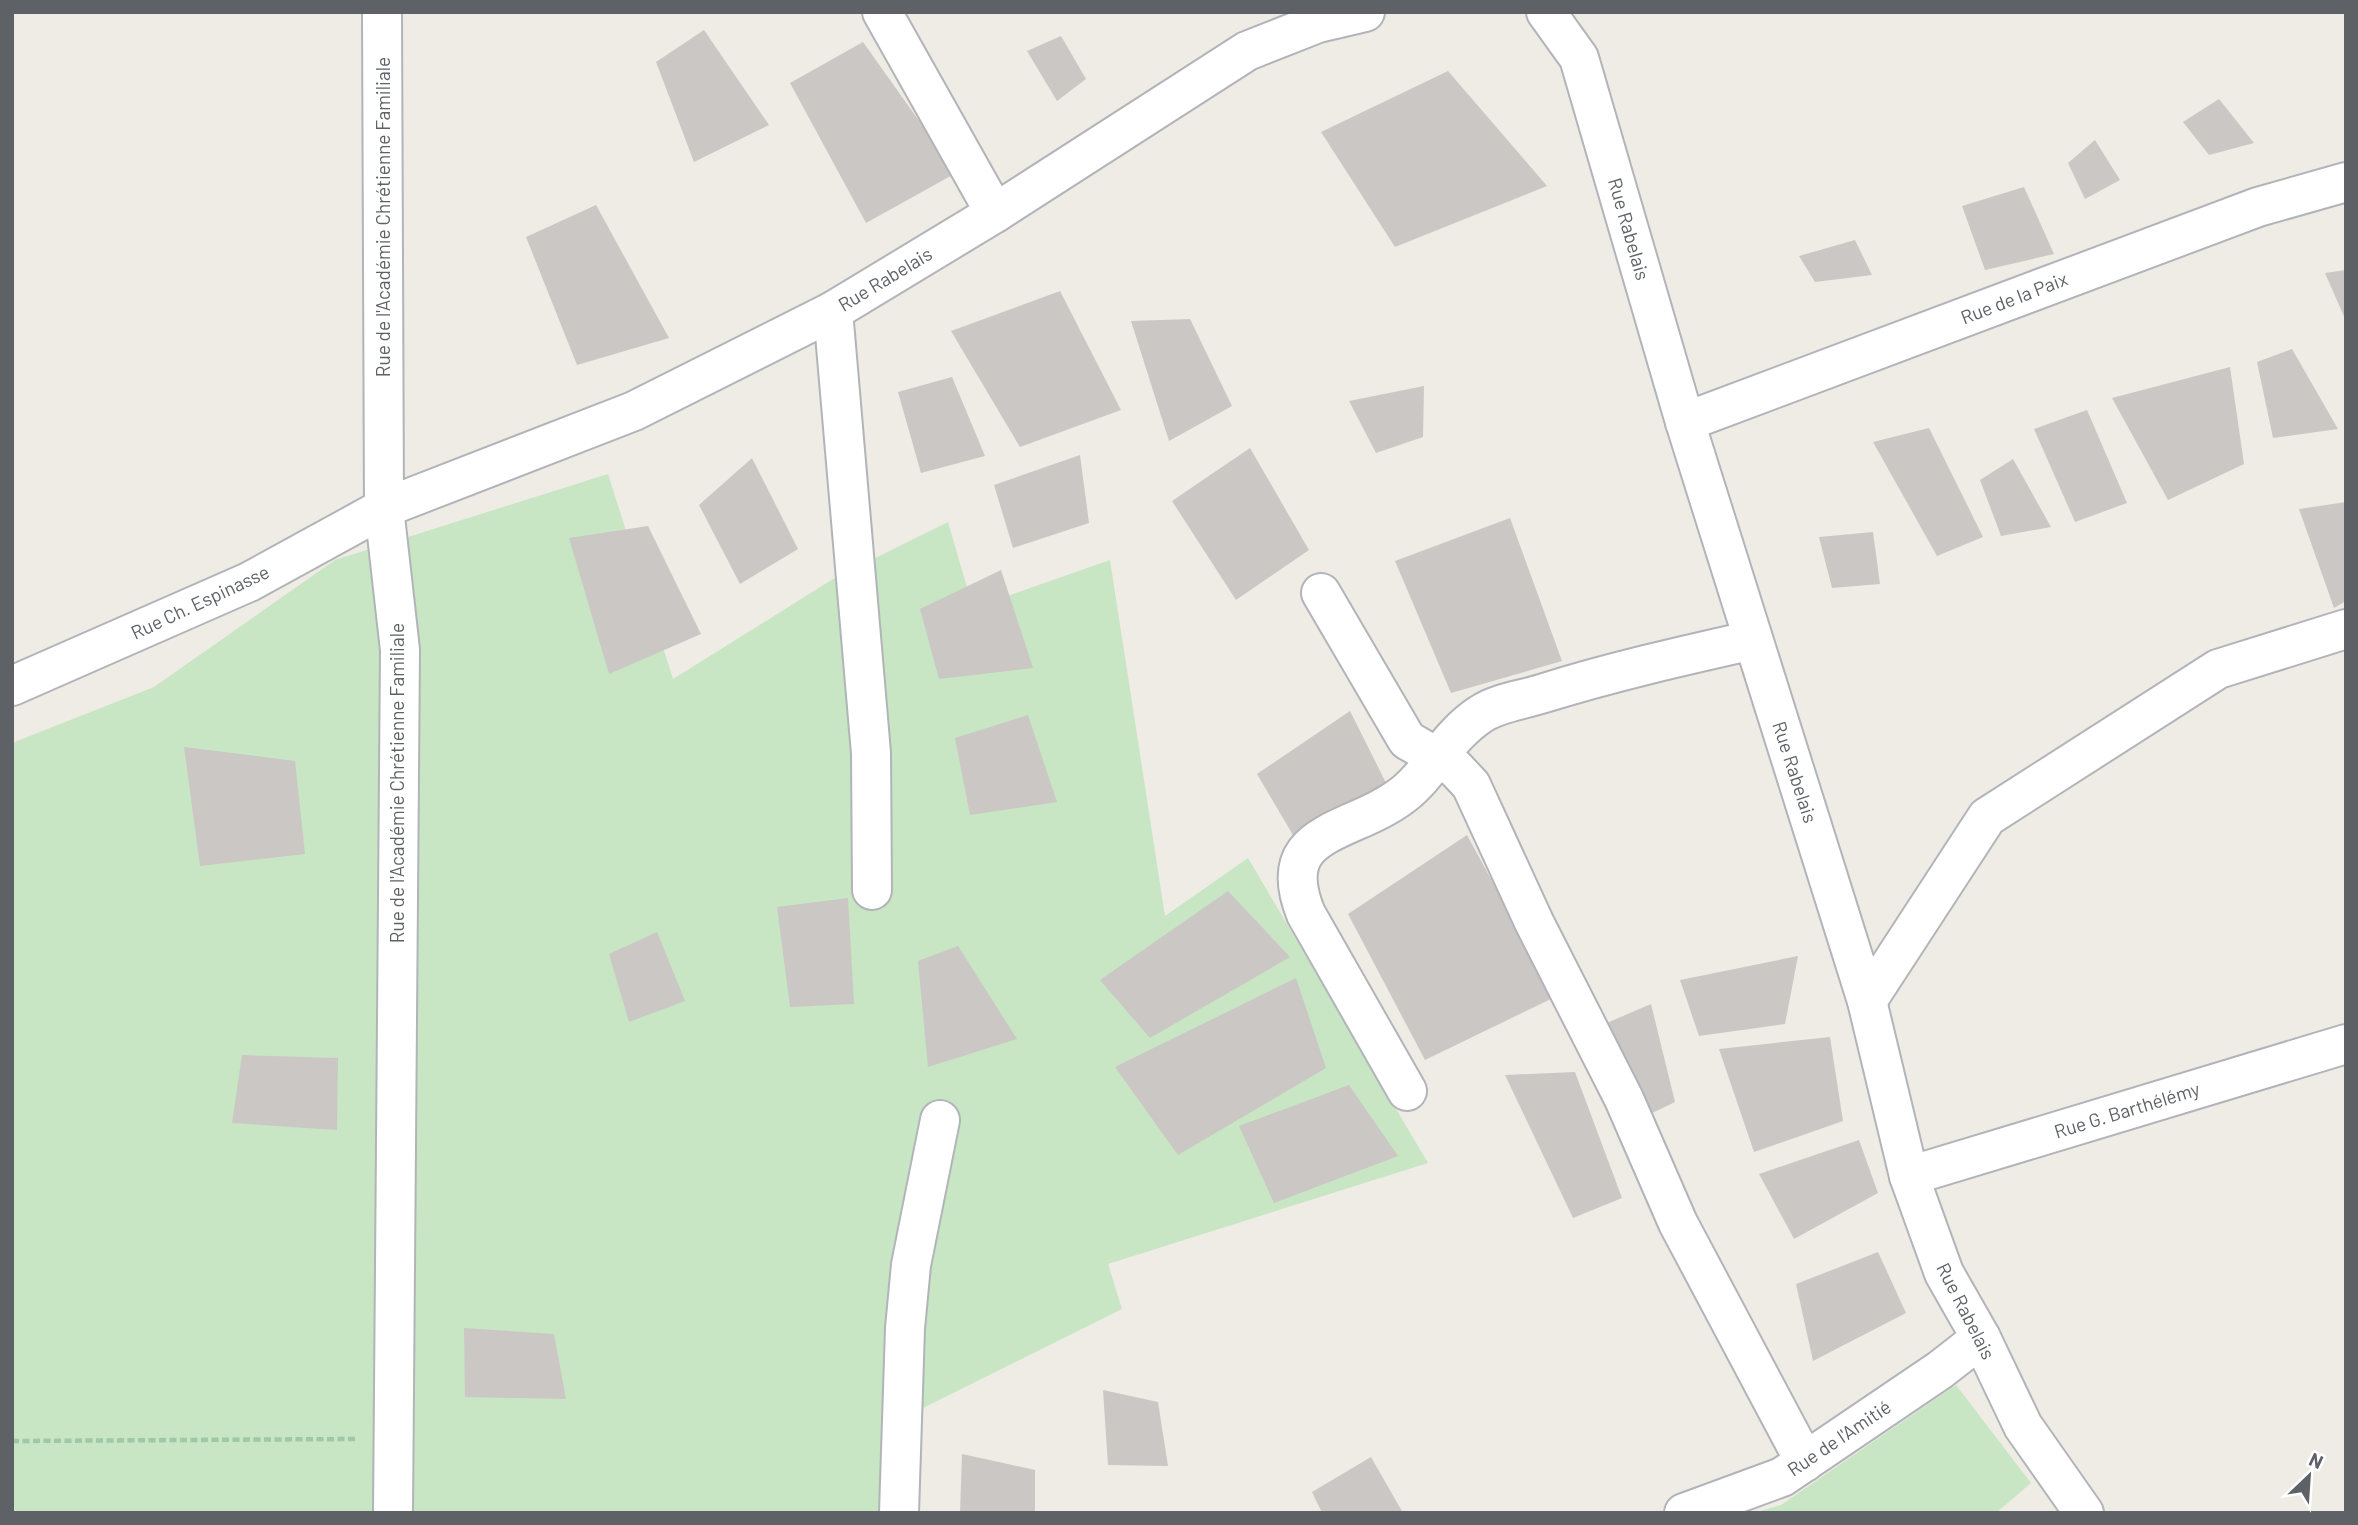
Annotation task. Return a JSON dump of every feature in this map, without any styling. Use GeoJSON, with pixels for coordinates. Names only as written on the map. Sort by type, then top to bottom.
{"type":"FeatureCollection","features":[{"type":"Feature","properties":{"kind":"street","name":"Rue de l'Académie Chrétienne Familiale"},"geometry":{"type":"LineString","coordinates":[[382,12],[384,509],[400,650],[393,1513]]}},
{"type":"Feature","properties":{"kind":"street"},"geometry":{"type":"LineString","coordinates":[[881,12],[995,213]]}},
{"type":"Feature","properties":{"kind":"street","name":"Rue Rabelais"},"geometry":{"type":"LineString","coordinates":[[384,509],[634,411],[833,311],[995,213],[1247,51],[1318,23],[1365,12]]}},
{"type":"Feature","properties":{"kind":"street","name":"Rue Rabelais"},"geometry":{"type":"LineString","coordinates":[[1546,12],[1579,58],[1685,422],[1867,1001],[1909,1176],[1944,1273],[1981,1338],[2023,1426],[2084,1513]]}},
{"type":"Feature","properties":{"kind":"street","name":"Rue de la Paix"},"geometry":{"type":"LineString","coordinates":[[1685,422],[2258,207],[2346,182]]}},
{"type":"Feature","properties":{"kind":"street"},"geometry":{"type":"LineString","coordinates":[[833,311],[871,753],[872,891]]}},
{"type":"Feature","properties":{"kind":"street","name":"Rue Ch. Espinasse"},"geometry":{"type":"LineString","coordinates":[[12,686],[249,582],[384,509]]}},
{"type":"Feature","properties":{"kind":"street"},"geometry":{"type":"LineString","coordinates":[[1321,593],[1407,740],[1437,755],[1455,768],[1471,785],[1534,922],[1624,1099],[1678,1223],[1805,1462]]}},
{"type":"Feature","properties":{"kind":"street"},"geometry":{"type":"LineString","coordinates":[[1867,1001],[1987,817],[2218,670],[2346,629]]}},
{"type":"Feature","properties":{"kind":"street"},"geometry":{"type":"LineString","coordinates":[[1406,1091],[1306,914],[1297,892],[1299,858],[1311,844],[1405,793],[1464,726],[1484,712],[1607,673],[1753,640]]}},
{"type":"Feature","properties":{"kind":"street","name":"Rue G. Barthélémy"},"geometry":{"type":"LineString","coordinates":[[1909,1176],[2346,1044]]}},
{"type":"Feature","properties":{"kind":"street"},"geometry":{"type":"LineString","coordinates":[[899,1513],[905,1328],[911,1265],[940,1120]]}},
{"type":"Feature","properties":{"kind":"street","name":"Rue de l'Amitié"},"geometry":{"type":"LineString","coordinates":[[1684,1513],[1782,1477],[1940,1370],[1981,1338]]}},
{"type":"Feature","properties":{"kind":"path"},"geometry":{"type":"LineString","coordinates":[[12,1441],[395,1438]]}},
{"type":"Feature","properties":{"kind":"green space"},"geometry":{"type":"Polygon","coordinates":[[[608,474],[673,679],[833,579],[948,522],[973,608],[1110,560],[1165,916],[1248,858],[1428,1163],[1108,1264],[1122,1309],[919,1410],[916,1513],[12,1513],[12,743],[154,687],[335,560],[608,474]]]}},
{"type":"Feature","properties":{"kind":"green space"},"geometry":{"type":"Polygon","coordinates":[[[1956,1385],[2031,1483],[1996,1513],[1754,1513],[1781,1505],[1956,1385]]]}},
{"type":"Feature","properties":{"kind":"building"},"geometry":{"type":"Polygon","coordinates":[[[704,30],[769,125],[694,162],[656,62],[704,30]]]}},
{"type":"Feature","properties":{"kind":"building"},"geometry":{"type":"Polygon","coordinates":[[[1061,36],[1086,79],[1057,101],[1027,51],[1061,36]]]}},
{"type":"Feature","properties":{"kind":"building"},"geometry":{"type":"Polygon","coordinates":[[[863,42],[956,173],[866,223],[790,83],[863,42]]]}},
{"type":"Feature","properties":{"kind":"building"},"geometry":{"type":"Polygon","coordinates":[[[1448,71],[1547,186],[1395,247],[1321,132],[1448,71]]]}},
{"type":"Feature","properties":{"kind":"building"},"geometry":{"type":"Polygon","coordinates":[[[2219,99],[2254,143],[2209,155],[2183,122],[2219,99]]]}},
{"type":"Feature","properties":{"kind":"building"},"geometry":{"type":"Polygon","coordinates":[[[2095,140],[2120,180],[2085,199],[2068,163],[2095,140]]]}},
{"type":"Feature","properties":{"kind":"building"},"geometry":{"type":"Polygon","coordinates":[[[2024,187],[2054,254],[1985,270],[1962,206],[2024,187]]]}},
{"type":"Feature","properties":{"kind":"building"},"geometry":{"type":"Polygon","coordinates":[[[596,205],[669,338],[577,365],[526,237],[596,205]]]}},
{"type":"Feature","properties":{"kind":"building"},"geometry":{"type":"Polygon","coordinates":[[[1855,240],[1872,275],[1815,282],[1799,256],[1855,240]]]}},
{"type":"Feature","properties":{"kind":"building"},"geometry":{"type":"Polygon","coordinates":[[[2346,270],[2346,321],[2325,273],[2346,270]]]}},
{"type":"Feature","properties":{"kind":"building"},"geometry":{"type":"Polygon","coordinates":[[[1060,291],[1121,410],[1020,447],[951,331],[1060,291]]]}},
{"type":"Feature","properties":{"kind":"building"},"geometry":{"type":"Polygon","coordinates":[[[1190,319],[1232,406],[1169,441],[1131,321],[1190,319]]]}},
{"type":"Feature","properties":{"kind":"building"},"geometry":{"type":"Polygon","coordinates":[[[2292,349],[2338,429],[2273,438],[2257,362],[2292,349]]]}},
{"type":"Feature","properties":{"kind":"building"},"geometry":{"type":"Polygon","coordinates":[[[2230,367],[2244,464],[2168,500],[2112,398],[2230,367]]]}},
{"type":"Feature","properties":{"kind":"building"},"geometry":{"type":"Polygon","coordinates":[[[952,377],[985,456],[921,473],[898,392],[952,377]]]}},
{"type":"Feature","properties":{"kind":"building"},"geometry":{"type":"Polygon","coordinates":[[[1424,386],[1423,437],[1376,453],[1349,401],[1424,386]]]}},
{"type":"Feature","properties":{"kind":"building"},"geometry":{"type":"Polygon","coordinates":[[[2087,410],[2127,503],[2075,522],[2034,429],[2087,410]]]}},
{"type":"Feature","properties":{"kind":"building"},"geometry":{"type":"Polygon","coordinates":[[[1929,428],[1983,537],[1937,556],[1873,442],[1929,428]]]}},
{"type":"Feature","properties":{"kind":"building"},"geometry":{"type":"Polygon","coordinates":[[[1250,448],[1309,550],[1236,600],[1172,501],[1250,448]]]}},
{"type":"Feature","properties":{"kind":"building"},"geometry":{"type":"Polygon","coordinates":[[[1080,455],[1089,523],[1013,548],[994,485],[1080,455]]]}},
{"type":"Feature","properties":{"kind":"building"},"geometry":{"type":"Polygon","coordinates":[[[752,458],[798,549],[740,584],[699,505],[752,458]]]}},
{"type":"Feature","properties":{"kind":"building"},"geometry":{"type":"Polygon","coordinates":[[[2013,459],[2051,527],[2001,536],[1980,480],[2013,459]]]}},
{"type":"Feature","properties":{"kind":"building"},"geometry":{"type":"Polygon","coordinates":[[[2346,502],[2346,601],[2334,608],[2299,509],[2346,502]]]}},
{"type":"Feature","properties":{"kind":"building"},"geometry":{"type":"Polygon","coordinates":[[[1510,518],[1562,661],[1451,693],[1395,561],[1510,518]]]}},
{"type":"Feature","properties":{"kind":"building"},"geometry":{"type":"Polygon","coordinates":[[[648,526],[701,634],[609,674],[569,538],[648,526]]]}},
{"type":"Feature","properties":{"kind":"building"},"geometry":{"type":"Polygon","coordinates":[[[1873,532],[1880,584],[1832,588],[1819,537],[1873,532]]]}},
{"type":"Feature","properties":{"kind":"building"},"geometry":{"type":"Polygon","coordinates":[[[1001,570],[1033,668],[939,679],[920,609],[1001,570]]]}},
{"type":"Feature","properties":{"kind":"building"},"geometry":{"type":"Polygon","coordinates":[[[1350,711],[1390,791],[1297,842],[1257,774],[1350,711]]]}},
{"type":"Feature","properties":{"kind":"building"},"geometry":{"type":"Polygon","coordinates":[[[1028,715],[1057,802],[970,815],[955,738],[1028,715]]]}},
{"type":"Feature","properties":{"kind":"building"},"geometry":{"type":"Polygon","coordinates":[[[184,747],[295,761],[305,854],[200,866],[184,747]]]}},
{"type":"Feature","properties":{"kind":"building"},"geometry":{"type":"Polygon","coordinates":[[[1467,835],[1555,997],[1425,1060],[1348,914],[1467,835]]]}},
{"type":"Feature","properties":{"kind":"building"},"geometry":{"type":"Polygon","coordinates":[[[1228,891],[1290,957],[1150,1038],[1100,980],[1228,891]]]}},
{"type":"Feature","properties":{"kind":"building"},"geometry":{"type":"Polygon","coordinates":[[[848,898],[854,1004],[790,1007],[777,907],[848,898]]]}},
{"type":"Feature","properties":{"kind":"building"},"geometry":{"type":"Polygon","coordinates":[[[657,932],[685,1001],[629,1022],[609,954],[657,932]]]}},
{"type":"Feature","properties":{"kind":"building"},"geometry":{"type":"Polygon","coordinates":[[[958,946],[1017,1039],[928,1067],[918,961],[958,946]]]}},
{"type":"Feature","properties":{"kind":"building"},"geometry":{"type":"Polygon","coordinates":[[[1798,956],[1785,1024],[1699,1036],[1680,980],[1798,956]]]}},
{"type":"Feature","properties":{"kind":"building"},"geometry":{"type":"Polygon","coordinates":[[[1296,978],[1326,1068],[1178,1155],[1115,1067],[1296,978]]]}},
{"type":"Feature","properties":{"kind":"building"},"geometry":{"type":"Polygon","coordinates":[[[1651,1004],[1675,1102],[1648,1115],[1602,1025],[1651,1004]]]}},
{"type":"Feature","properties":{"kind":"building"},"geometry":{"type":"Polygon","coordinates":[[[1830,1037],[1843,1121],[1754,1152],[1719,1049],[1830,1037]]]}},
{"type":"Feature","properties":{"kind":"building"},"geometry":{"type":"Polygon","coordinates":[[[242,1055],[338,1058],[337,1130],[232,1123],[242,1055]]]}},
{"type":"Feature","properties":{"kind":"building"},"geometry":{"type":"Polygon","coordinates":[[[1575,1072],[1622,1198],[1573,1218],[1505,1075],[1575,1072]]]}},
{"type":"Feature","properties":{"kind":"building"},"geometry":{"type":"Polygon","coordinates":[[[1349,1085],[1398,1156],[1274,1203],[1239,1126],[1349,1085]]]}},
{"type":"Feature","properties":{"kind":"building"},"geometry":{"type":"Polygon","coordinates":[[[1859,1140],[1878,1193],[1794,1239],[1759,1174],[1859,1140]]]}},
{"type":"Feature","properties":{"kind":"building"},"geometry":{"type":"Polygon","coordinates":[[[1878,1252],[1906,1313],[1813,1361],[1796,1284],[1878,1252]]]}},
{"type":"Feature","properties":{"kind":"building"},"geometry":{"type":"Polygon","coordinates":[[[464,1328],[554,1334],[566,1399],[465,1397],[464,1328]]]}},
{"type":"Feature","properties":{"kind":"building"},"geometry":{"type":"Polygon","coordinates":[[[1103,1390],[1158,1402],[1168,1466],[1108,1465],[1103,1390]]]}},
{"type":"Feature","properties":{"kind":"building"},"geometry":{"type":"Polygon","coordinates":[[[962,1454],[1035,1470],[1035,1513],[960,1513],[962,1454]]]}},
{"type":"Feature","properties":{"kind":"building"},"geometry":{"type":"Polygon","coordinates":[[[1371,1457],[1403,1513],[1322,1513],[1312,1492],[1371,1457]]]}}]}
